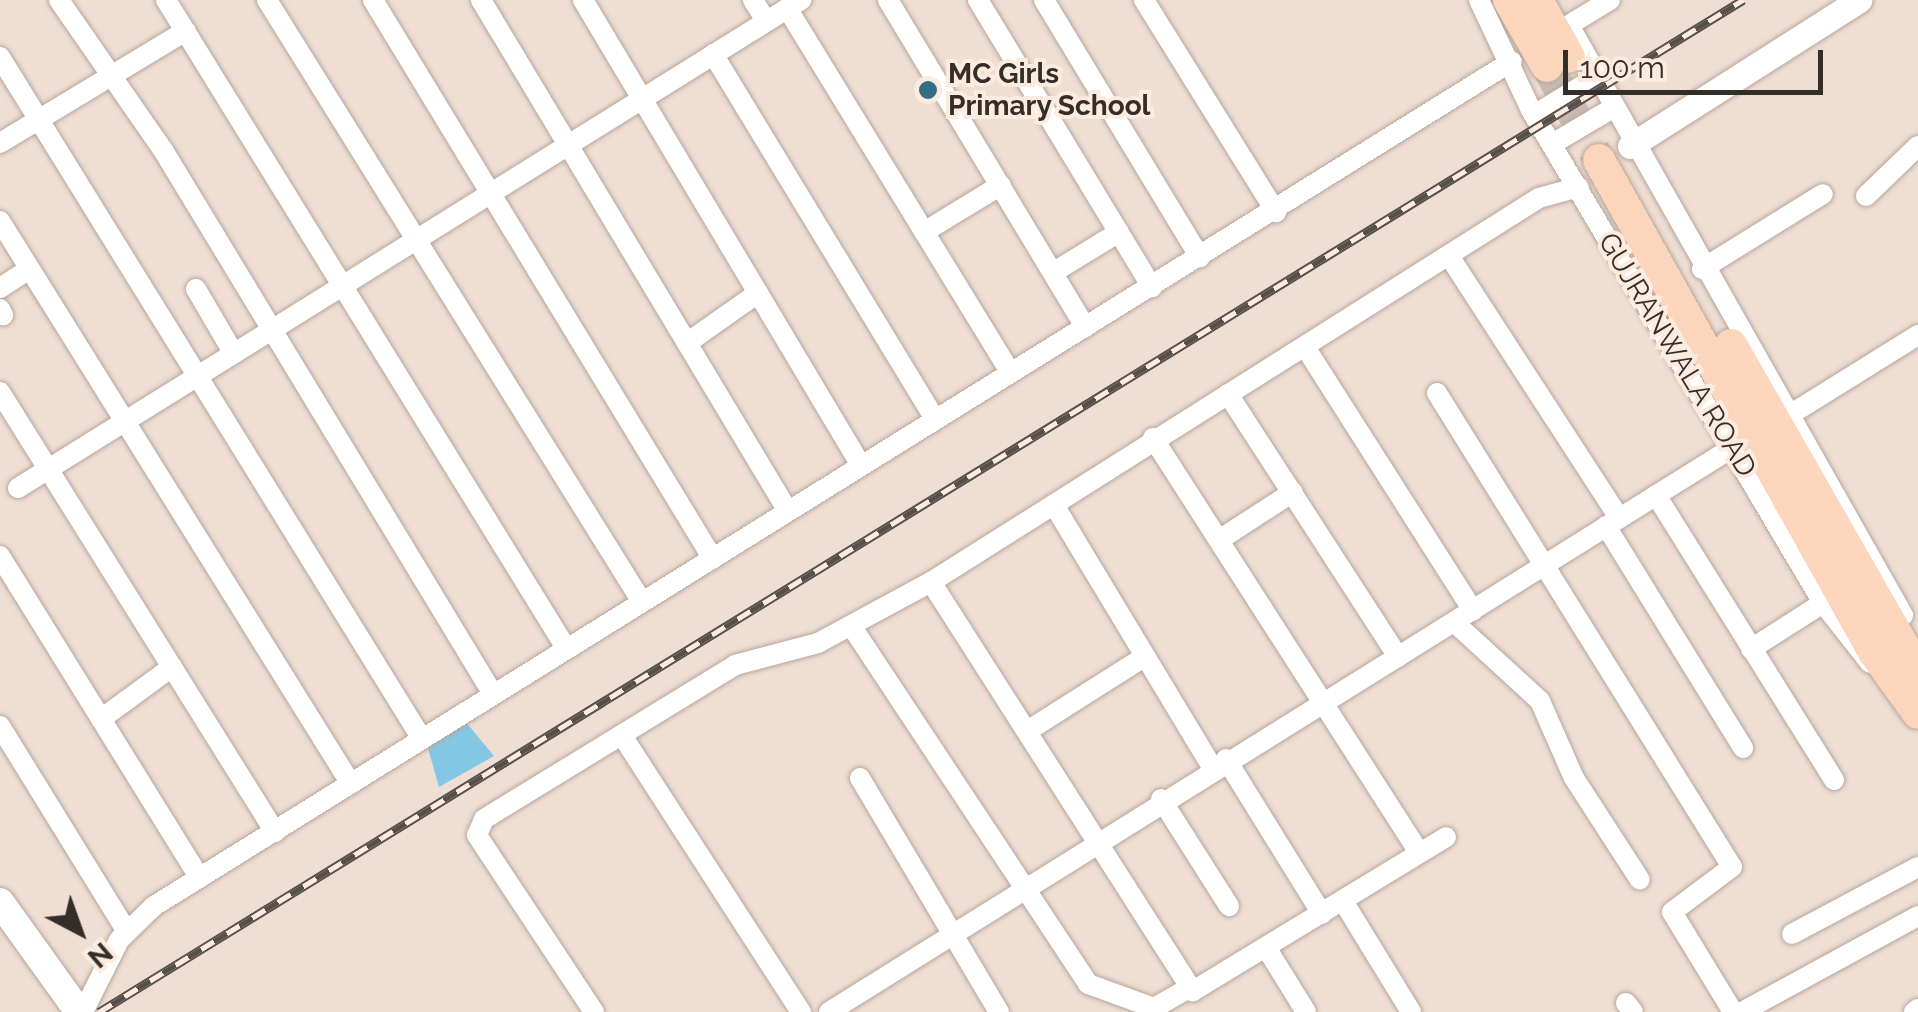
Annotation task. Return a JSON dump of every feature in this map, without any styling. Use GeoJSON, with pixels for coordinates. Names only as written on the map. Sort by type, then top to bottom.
{"type":"FeatureCollection","features":[{"type":"Feature","properties":{"kind":"highway","name":"GUJRANWALA ROAD"},"geometry":{"type":"LineString","coordinates":[[1509,0],[1562,50]]}},
{"type":"Feature","properties":{"kind":"highway","name":"GUJRANWALA ROAD"},"geometry":{"type":"LineString","coordinates":[[1538,0],[1562,50]]}},
{"type":"Feature","properties":{"kind":"highway","name":"GUJRANWALA ROAD"},"geometry":{"type":"LineString","coordinates":[[1615,151],[1912,692]]}},
{"type":"Feature","properties":{"kind":"main road"},"geometry":{"type":"LineString","coordinates":[[0,902],[81,1012]]}},
{"type":"Feature","properties":{"kind":"street"},"geometry":{"type":"LineString","coordinates":[[59,0],[268,326],[493,694]]}},
{"type":"Feature","properties":{"kind":"street"},"geometry":{"type":"LineString","coordinates":[[267,0],[642,602]]}},
{"type":"Feature","properties":{"kind":"street"},"geometry":{"type":"LineString","coordinates":[[373,0],[713,559]]}},
{"type":"Feature","properties":{"kind":"street"},"geometry":{"type":"LineString","coordinates":[[481,0],[786,508]]}},
{"type":"Feature","properties":{"kind":"street"},"geometry":{"type":"LineString","coordinates":[[583,0],[859,462]]}},
{"type":"Feature","properties":{"kind":"street"},"geometry":{"type":"LineString","coordinates":[[753,0],[766,22]]}},
{"type":"Feature","properties":{"kind":"street"},"geometry":{"type":"LineString","coordinates":[[888,0],[1085,327]]}},
{"type":"Feature","properties":{"kind":"street"},"geometry":{"type":"LineString","coordinates":[[978,0],[1152,287]]}},
{"type":"Feature","properties":{"kind":"street"},"geometry":{"type":"LineString","coordinates":[[1044,0],[1200,258]]}},
{"type":"Feature","properties":{"kind":"street","name":"GUJRANWALA ROAD"},"geometry":{"type":"LineString","coordinates":[[1478,0],[1512,62],[1534,115],[1823,603],[1850,645],[1912,692]]}},
{"type":"Feature","properties":{"kind":"street","name":"GUJRANWALA ROAD"},"geometry":{"type":"LineString","coordinates":[[1553,0],[1562,50],[1598,76],[1613,108],[1615,151],[1702,269],[1790,414],[1918,658]]}},
{"type":"Feature","properties":{"kind":"street"},"geometry":{"type":"LineString","coordinates":[[1562,50],[1610,0]]}},
{"type":"Feature","properties":{"kind":"street"},"geometry":{"type":"LineString","coordinates":[[1615,151],[1858,0]]}},
{"type":"Feature","properties":{"kind":"street"},"geometry":{"type":"LineString","coordinates":[[175,3],[186,31],[344,279],[566,648]]}},
{"type":"Feature","properties":{"kind":"street"},"geometry":{"type":"LineString","coordinates":[[1151,3],[1276,212]]}},
{"type":"Feature","properties":{"kind":"street"},"geometry":{"type":"LineString","coordinates":[[18,488],[230,349],[794,4],[924,232],[1010,372]]}},
{"type":"Feature","properties":{"kind":"street"},"geometry":{"type":"LineString","coordinates":[[0,143],[186,31]]}},
{"type":"Feature","properties":{"kind":"street"},"geometry":{"type":"LineString","coordinates":[[713,54],[934,417]]}},
{"type":"Feature","properties":{"kind":"street"},"geometry":{"type":"LineString","coordinates":[[0,57],[192,374],[422,739]]}},
{"type":"Feature","properties":{"kind":"street"},"geometry":{"type":"LineString","coordinates":[[81,1012],[126,930],[200,878],[713,559],[859,462],[1276,212],[1512,62]]}},
{"type":"Feature","properties":{"kind":"street"},"geometry":{"type":"LineString","coordinates":[[1534,115],[1598,76]]}},
{"type":"Feature","properties":{"kind":"street"},"geometry":{"type":"LineString","coordinates":[[1552,144],[1613,108]]}},
{"type":"Feature","properties":{"kind":"street"},"geometry":{"type":"LineString","coordinates":[[1866,196],[1918,146]]}},
{"type":"Feature","properties":{"kind":"street"},"geometry":{"type":"LineString","coordinates":[[924,232],[1001,186]]}},
{"type":"Feature","properties":{"kind":"street"},"geometry":{"type":"LineString","coordinates":[[594,1012],[477,827],[734,665],[852,626],[931,582],[1153,438],[1307,350],[1451,260],[1539,198],[1579,188]]}},
{"type":"Feature","properties":{"kind":"street"},"geometry":{"type":"LineString","coordinates":[[1702,269],[1823,194]]}},
{"type":"Feature","properties":{"kind":"street"},"geometry":{"type":"LineString","coordinates":[[0,221],[118,421],[351,784]]}},
{"type":"Feature","properties":{"kind":"street"},"geometry":{"type":"LineString","coordinates":[[1054,272],[1118,232]]}},
{"type":"Feature","properties":{"kind":"street"},"geometry":{"type":"LineString","coordinates":[[1451,260],[1612,522],[1742,748]]}},
{"type":"Feature","properties":{"kind":"street"},"geometry":{"type":"LineString","coordinates":[[0,288],[28,270]]}},
{"type":"Feature","properties":{"kind":"street"},"geometry":{"type":"LineString","coordinates":[[196,289],[230,349]]}},
{"type":"Feature","properties":{"kind":"street"},"geometry":{"type":"LineString","coordinates":[[686,343],[758,293]]}},
{"type":"Feature","properties":{"kind":"street"},"geometry":{"type":"LineString","coordinates":[[1790,414],[1918,335]]}},
{"type":"Feature","properties":{"kind":"street"},"geometry":{"type":"LineString","coordinates":[[1307,350],[1473,612]]}},
{"type":"Feature","properties":{"kind":"street"},"geometry":{"type":"LineString","coordinates":[[0,392],[274,832]]}},
{"type":"Feature","properties":{"kind":"street"},"geometry":{"type":"LineString","coordinates":[[1436,393],[1732,867],[1672,915],[1733,1012]]}},
{"type":"Feature","properties":{"kind":"street"},"geometry":{"type":"LineString","coordinates":[[1228,394],[1398,657]]}},
{"type":"Feature","properties":{"kind":"street"},"geometry":{"type":"LineString","coordinates":[[1153,438],[1418,852]]}},
{"type":"Feature","properties":{"kind":"street"},"geometry":{"type":"LineString","coordinates":[[829,1012],[1161,798],[1473,612],[1732,448]]}},
{"type":"Feature","properties":{"kind":"street"},"geometry":{"type":"LineString","coordinates":[[1218,540],[1292,492]]}},
{"type":"Feature","properties":{"kind":"street"},"geometry":{"type":"LineString","coordinates":[[1656,495],[1834,780]]}},
{"type":"Feature","properties":{"kind":"street"},"geometry":{"type":"LineString","coordinates":[[1054,505],[1144,657],[1322,914]]}},
{"type":"Feature","properties":{"kind":"street"},"geometry":{"type":"LineString","coordinates":[[0,556],[200,878]]}},
{"type":"Feature","properties":{"kind":"street"},"geometry":{"type":"LineString","coordinates":[[931,582],[1099,837],[1189,988],[1201,991],[1446,837]]}},
{"type":"Feature","properties":{"kind":"street"},"geometry":{"type":"LineString","coordinates":[[1750,649],[1823,603]]}},
{"type":"Feature","properties":{"kind":"street"},"geometry":{"type":"LineString","coordinates":[[1454,623],[1540,701],[1574,778],[1640,880]]}},
{"type":"Feature","properties":{"kind":"street"},"geometry":{"type":"LineString","coordinates":[[852,626],[1027,882],[1092,989],[1156,1010],[1189,988]]}},
{"type":"Feature","properties":{"kind":"street"},"geometry":{"type":"LineString","coordinates":[[1028,730],[1144,657]]}},
{"type":"Feature","properties":{"kind":"street"},"geometry":{"type":"LineString","coordinates":[[102,719],[172,667]]}},
{"type":"Feature","properties":{"kind":"street"},"geometry":{"type":"LineString","coordinates":[[0,726],[126,930]]}},
{"type":"Feature","properties":{"kind":"street"},"geometry":{"type":"LineString","coordinates":[[623,737],[801,1012]]}},
{"type":"Feature","properties":{"kind":"street"},"geometry":{"type":"LineString","coordinates":[[860,778],[1000,1012]]}},
{"type":"Feature","properties":{"kind":"street"},"geometry":{"type":"LineString","coordinates":[[1161,798],[1229,906]]}},
{"type":"Feature","properties":{"kind":"street"},"geometry":{"type":"LineString","coordinates":[[1792,934],[1918,866]]}},
{"type":"Feature","properties":{"kind":"street"},"geometry":{"type":"LineString","coordinates":[[1343,901],[1411,1012]]}},
{"type":"Feature","properties":{"kind":"street"},"geometry":{"type":"LineString","coordinates":[[1742,1012],[1918,916]]}},
{"type":"Feature","properties":{"kind":"street"},"geometry":{"type":"LineString","coordinates":[[1267,949],[1306,1012]]}},
{"type":"Feature","properties":{"kind":"water"},"geometry":{"type":"Polygon","coordinates":[[[465,721],[494,756],[439,787],[427,745],[465,721]]]}},
{"type":"Feature","properties":{"kind":"tunnel"},"geometry":{"type":"LineString","coordinates":[[1547,66],[1599,160]]}},
{"type":"Feature","properties":{"kind":"railway"},"geometry":{"type":"LineString","coordinates":[[99,1012],[1743,0]]}},
{"type":"Feature","properties":{"kind":"place","name":"MC Girls Primary School"},"geometry":{"type":"Point","coordinates":[928,90]}}]}
